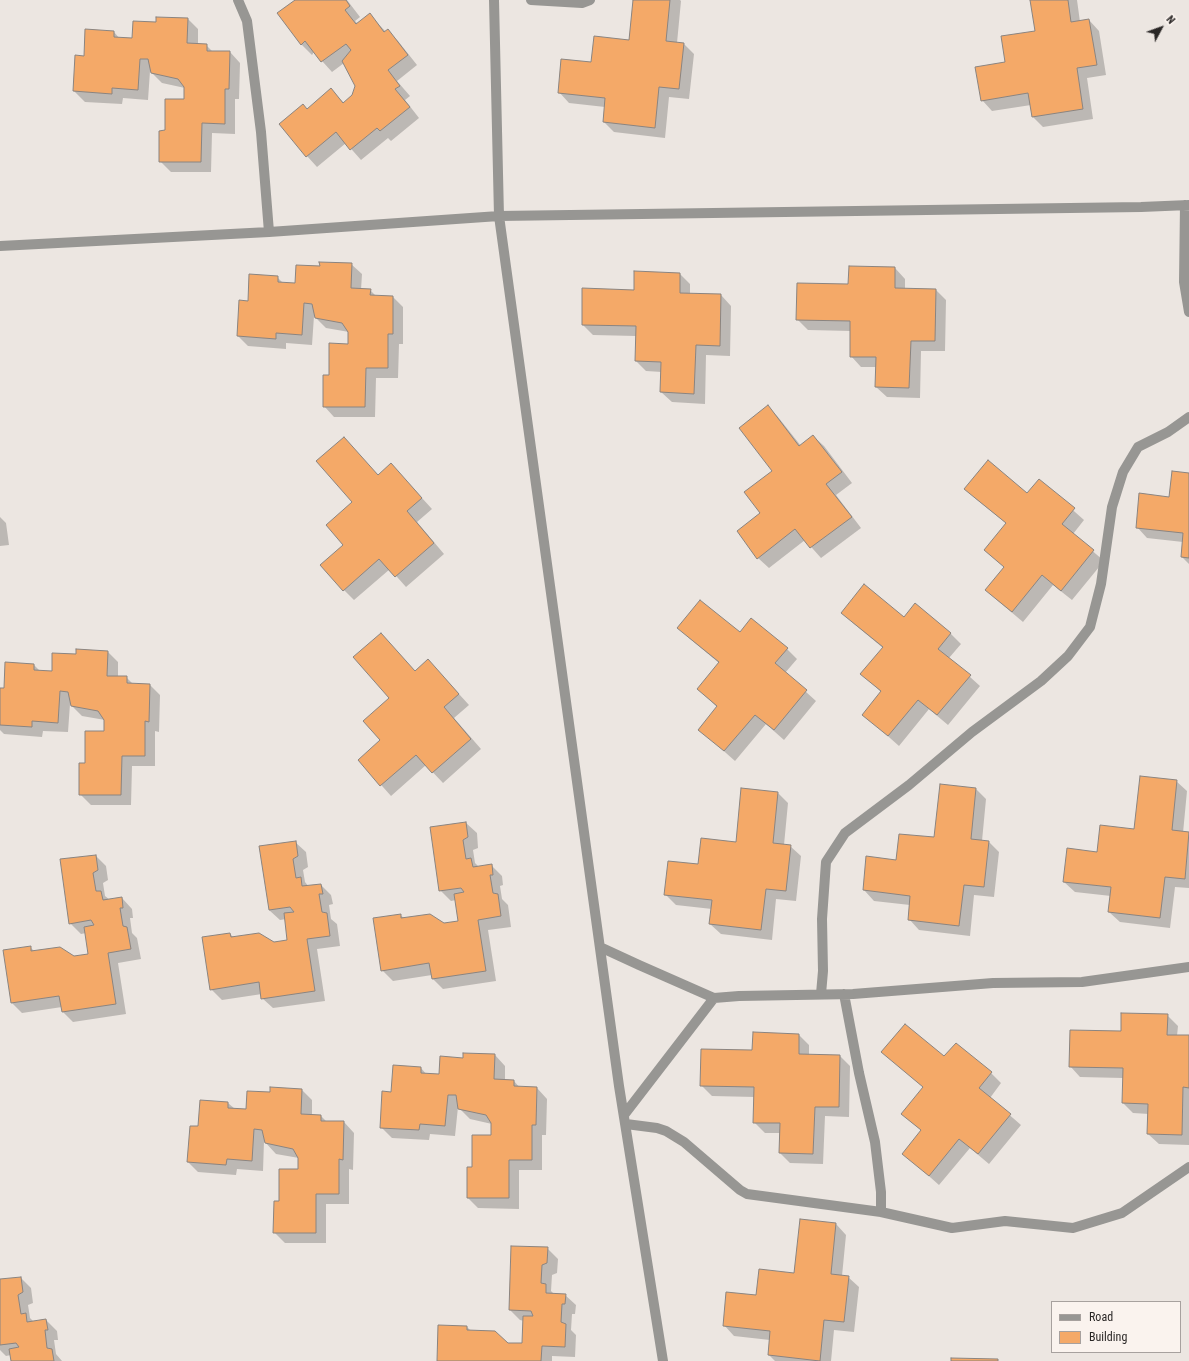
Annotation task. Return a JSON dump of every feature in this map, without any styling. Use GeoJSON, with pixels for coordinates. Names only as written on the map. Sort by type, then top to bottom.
{"type":"FeatureCollection","features":[{"type":"Feature","properties":{"kind":"street"},"geometry":{"type":"LineString","coordinates":[[238,0],[247,21],[260,117],[269,232]]}},
{"type":"Feature","properties":{"kind":"street"},"geometry":{"type":"LineString","coordinates":[[494,0],[499,216],[600,947],[662,1361]]}},
{"type":"Feature","properties":{"kind":"street"},"geometry":{"type":"LineString","coordinates":[[531,0],[582,3],[590,0]]}},
{"type":"Feature","properties":{"kind":"street"},"geometry":{"type":"LineString","coordinates":[[0,246],[269,232],[499,216],[1187,205],[1184,282],[1189,312]]}},
{"type":"Feature","properties":{"kind":"street"},"geometry":{"type":"LineString","coordinates":[[821,994],[823,971],[822,919],[826,862],[829,856],[845,833],[909,785],[972,732],[1041,681],[1068,656],[1090,627],[1101,584],[1112,508],[1123,472],[1138,447],[1168,432],[1189,417]]}},
{"type":"Feature","properties":{"kind":"street"},"geometry":{"type":"LineString","coordinates":[[600,947],[714,998],[844,994],[993,984],[1082,982],[1189,967]]}},
{"type":"Feature","properties":{"kind":"street"},"geometry":{"type":"LineString","coordinates":[[844,994],[859,1073],[875,1142],[881,1192],[881,1212]]}},
{"type":"Feature","properties":{"kind":"street"},"geometry":{"type":"LineString","coordinates":[[625,1119],[714,998]]}},
{"type":"Feature","properties":{"kind":"street"},"geometry":{"type":"LineString","coordinates":[[625,1119],[666,1131],[684,1142],[740,1190],[747,1194],[881,1212],[952,1228],[1005,1221],[1073,1228],[1122,1213],[1189,1167]]}},
{"type":"Feature","properties":{"kind":"building"},"geometry":{"type":"Polygon","coordinates":[[[295,0],[346,0],[350,6],[345,10],[356,24],[370,13],[384,32],[388,29],[408,55],[388,70],[400,86],[395,89],[410,107],[380,131],[377,128],[350,150],[336,132],[306,157],[279,124],[303,104],[307,109],[331,88],[343,103],[352,95],[355,86],[342,61],[351,50],[346,44],[321,62],[305,41],[301,45],[277,13],[295,0]]]}},
{"type":"Feature","properties":{"kind":"building"},"geometry":{"type":"Polygon","coordinates":[[[633,0],[670,0],[666,41],[684,43],[679,89],[659,87],[655,128],[603,122],[605,98],[558,93],[561,59],[591,62],[594,36],[629,40],[633,0]]]}},
{"type":"Feature","properties":{"kind":"building"},"geometry":{"type":"Polygon","coordinates":[[[1030,0],[1068,0],[1071,22],[1089,19],[1097,65],[1077,68],[1083,109],[1032,117],[1028,93],[981,101],[975,67],[1005,62],[1001,36],[1035,31],[1030,0]]]}},
{"type":"Feature","properties":{"kind":"building"},"geometry":{"type":"Polygon","coordinates":[[[156,17],[188,18],[187,43],[207,44],[207,51],[230,51],[229,89],[225,89],[225,124],[202,123],[201,162],[159,162],[159,131],[165,130],[165,99],[184,99],[184,87],[178,79],[151,73],[148,59],[140,59],[138,90],[112,88],[112,94],[73,91],[75,55],[84,56],[85,29],[114,31],[114,37],[132,38],[133,21],[156,22],[156,17]]]}},
{"type":"Feature","properties":{"kind":"building"},"geometry":{"type":"Polygon","coordinates":[[[319,262],[352,263],[351,288],[371,289],[370,295],[393,296],[393,334],[388,334],[388,368],[366,368],[365,407],[323,407],[323,375],[329,375],[329,343],[348,344],[348,332],[342,323],[315,318],[312,304],[304,303],[302,335],[276,333],[276,339],[237,336],[239,300],[248,301],[249,274],[278,276],[278,282],[295,283],[296,265],[320,266],[319,262]]]}},
{"type":"Feature","properties":{"kind":"building"},"geometry":{"type":"Polygon","coordinates":[[[849,266],[895,267],[895,288],[936,289],[935,341],[911,341],[909,388],[875,387],[876,357],[850,357],[850,321],[796,320],[797,283],[848,284],[849,266]]]}},
{"type":"Feature","properties":{"kind":"building"},"geometry":{"type":"Polygon","coordinates":[[[634,271],[680,273],[680,293],[721,294],[720,346],[696,345],[694,394],[660,392],[661,362],[635,361],[636,326],[582,325],[582,288],[634,290],[634,271]]]}},
{"type":"Feature","properties":{"kind":"building"},"geometry":{"type":"Polygon","coordinates":[[[768,405],[799,446],[813,435],[842,472],[826,484],[852,517],[810,548],[795,529],[757,559],[737,531],[760,513],[744,492],[772,471],[739,428],[768,405]]]}},
{"type":"Feature","properties":{"kind":"building"},"geometry":{"type":"Polygon","coordinates":[[[344,437],[378,475],[391,463],[422,498],[407,511],[434,543],[395,577],[379,559],[343,591],[320,565],[343,545],[326,525],[352,502],[316,461],[344,437]]]}},
{"type":"Feature","properties":{"kind":"building"},"geometry":{"type":"Polygon","coordinates":[[[988,460],[1027,493],[1039,479],[1075,508],[1062,524],[1094,550],[1061,591],[1042,575],[1012,612],[985,590],[1004,567],[984,550],[1006,523],[964,489],[988,460]]]}},
{"type":"Feature","properties":{"kind":"building"},"geometry":{"type":"Polygon","coordinates":[[[1172,471],[1189,473],[1189,558],[1181,557],[1183,533],[1136,528],[1139,493],[1169,497],[1172,471]]]}},
{"type":"Feature","properties":{"kind":"building"},"geometry":{"type":"Polygon","coordinates":[[[864,584],[904,617],[915,603],[951,633],[938,649],[971,675],[937,715],[918,700],[888,736],[862,715],[881,691],[860,674],[883,647],[841,613],[864,584]]]}},
{"type":"Feature","properties":{"kind":"building"},"geometry":{"type":"Polygon","coordinates":[[[700,600],[740,632],[751,618],[788,648],[775,663],[807,690],[774,730],[755,715],[724,751],[698,730],[717,706],[697,689],[719,662],[677,628],[700,600]]]}},
{"type":"Feature","properties":{"kind":"building"},"geometry":{"type":"Polygon","coordinates":[[[381,633],[415,671],[428,659],[459,694],[444,707],[471,739],[432,773],[416,755],[380,786],[358,760],[380,740],[363,721],[389,698],[353,657],[381,633]]]}},
{"type":"Feature","properties":{"kind":"building"},"geometry":{"type":"Polygon","coordinates":[[[76,649],[108,651],[107,676],[127,676],[127,683],[150,684],[149,722],[145,721],[145,756],[122,756],[121,795],[79,795],[79,763],[85,763],[85,731],[104,731],[104,720],[98,711],[71,706],[68,692],[60,691],[58,723],[32,721],[32,727],[0,725],[0,688],[4,688],[5,662],[34,664],[34,670],[52,671],[52,653],[76,654],[76,649]]]}},
{"type":"Feature","properties":{"kind":"building"},"geometry":{"type":"Polygon","coordinates":[[[1140,776],[1177,780],[1172,830],[1189,832],[1185,879],[1165,877],[1160,918],[1108,912],[1111,887],[1063,882],[1067,848],[1097,852],[1100,825],[1134,829],[1140,776]]]}},
{"type":"Feature","properties":{"kind":"building"},"geometry":{"type":"Polygon","coordinates":[[[940,784],[976,788],[971,839],[989,841],[984,887],[964,885],[959,926],[908,920],[910,896],[863,890],[866,856],[896,860],[899,834],[934,837],[940,784]]]}},
{"type":"Feature","properties":{"kind":"building"},"geometry":{"type":"Polygon","coordinates":[[[741,788],[778,792],[773,843],[791,845],[786,891],[766,889],[761,930],[709,924],[712,900],[664,895],[668,861],[698,864],[701,838],[736,842],[741,788]]]}},
{"type":"Feature","properties":{"kind":"building"},"geometry":{"type":"Polygon","coordinates":[[[466,822],[468,837],[463,840],[466,859],[471,858],[473,867],[492,864],[493,875],[490,875],[493,893],[498,894],[501,916],[478,920],[486,971],[432,979],[429,963],[381,971],[373,918],[401,914],[401,918],[430,914],[444,923],[458,921],[454,894],[464,892],[461,888],[439,891],[430,827],[466,822]]]}},
{"type":"Feature","properties":{"kind":"building"},"geometry":{"type":"Polygon","coordinates":[[[296,841],[298,856],[293,859],[296,878],[301,877],[302,886],[321,884],[323,894],[319,894],[322,912],[327,913],[330,936],[307,939],[315,991],[261,999],[259,982],[210,990],[202,937],[230,933],[231,937],[259,933],[274,942],[287,940],[284,913],[294,912],[290,907],[269,910],[259,846],[296,841]]]}},
{"type":"Feature","properties":{"kind":"building"},"geometry":{"type":"Polygon","coordinates":[[[96,855],[98,870],[93,873],[96,891],[101,891],[103,900],[122,897],[123,908],[120,908],[123,926],[127,927],[131,949],[108,953],[116,1004],[62,1012],[59,996],[11,1003],[3,950],[31,946],[31,951],[60,947],[74,956],[88,954],[84,927],[94,925],[91,920],[69,924],[60,859],[96,855]]]}},
{"type":"Feature","properties":{"kind":"building"},"geometry":{"type":"Polygon","coordinates":[[[1121,1013],[1168,1014],[1167,1035],[1189,1035],[1189,1088],[1183,1087],[1182,1135],[1147,1134],[1148,1104],[1122,1103],[1123,1068],[1069,1067],[1070,1030],[1121,1031],[1121,1013]]]}},
{"type":"Feature","properties":{"kind":"building"},"geometry":{"type":"Polygon","coordinates":[[[905,1024],[944,1056],[956,1043],[992,1072],[979,1088],[1011,1114],[978,1154],[959,1139],[929,1176],[902,1154],[921,1130],[901,1114],[923,1087],[881,1052],[905,1024]]]}},
{"type":"Feature","properties":{"kind":"building"},"geometry":{"type":"Polygon","coordinates":[[[753,1032],[799,1034],[799,1054],[840,1055],[839,1107],[815,1107],[813,1154],[779,1153],[780,1123],[753,1123],[754,1087],[700,1086],[701,1049],[752,1050],[753,1032]]]}},
{"type":"Feature","properties":{"kind":"building"},"geometry":{"type":"Polygon","coordinates":[[[463,1053],[495,1054],[494,1079],[514,1080],[514,1086],[537,1087],[536,1125],[532,1125],[532,1160],[509,1160],[509,1198],[467,1198],[467,1167],[472,1167],[472,1135],[491,1135],[491,1123],[486,1115],[458,1109],[456,1095],[448,1095],[445,1126],[420,1124],[419,1130],[380,1128],[382,1091],[391,1092],[393,1065],[421,1067],[421,1073],[439,1074],[440,1056],[463,1058],[463,1053]]]}},
{"type":"Feature","properties":{"kind":"building"},"geometry":{"type":"Polygon","coordinates":[[[270,1087],[302,1089],[301,1114],[321,1115],[321,1121],[344,1121],[343,1160],[339,1159],[339,1194],[316,1194],[316,1233],[273,1233],[274,1201],[279,1201],[279,1169],[298,1169],[298,1158],[293,1149],[265,1143],[262,1130],[254,1129],[252,1161],[227,1159],[226,1165],[187,1162],[190,1126],[198,1126],[200,1100],[228,1102],[228,1108],[246,1109],[247,1091],[270,1092],[270,1087]]]}},
{"type":"Feature","properties":{"kind":"building"},"geometry":{"type":"Polygon","coordinates":[[[800,1219],[836,1223],[831,1274],[849,1276],[844,1322],[824,1320],[820,1361],[768,1355],[770,1331],[723,1326],[726,1292],[756,1295],[759,1269],[794,1273],[800,1219]]]}},
{"type":"Feature","properties":{"kind":"building"},"geometry":{"type":"Polygon","coordinates":[[[511,1246],[548,1247],[547,1263],[542,1265],[541,1283],[546,1284],[546,1293],[566,1294],[565,1304],[562,1304],[561,1322],[566,1324],[565,1347],[542,1346],[541,1361],[437,1361],[438,1325],[467,1326],[467,1330],[495,1331],[508,1343],[522,1343],[523,1316],[533,1316],[531,1311],[509,1310],[511,1246]]]}},
{"type":"Feature","properties":{"kind":"building"},"geometry":{"type":"Polygon","coordinates":[[[21,1277],[23,1292],[18,1295],[21,1314],[26,1313],[27,1322],[46,1319],[48,1330],[45,1330],[47,1348],[52,1349],[54,1361],[11,1361],[9,1349],[19,1347],[16,1343],[0,1345],[0,1279],[21,1277]]]}},
{"type":"Feature","properties":{"kind":"building"},"geometry":{"type":"Polygon","coordinates":[[[951,1358],[998,1359],[998,1361],[951,1361],[951,1358]]]}}]}
